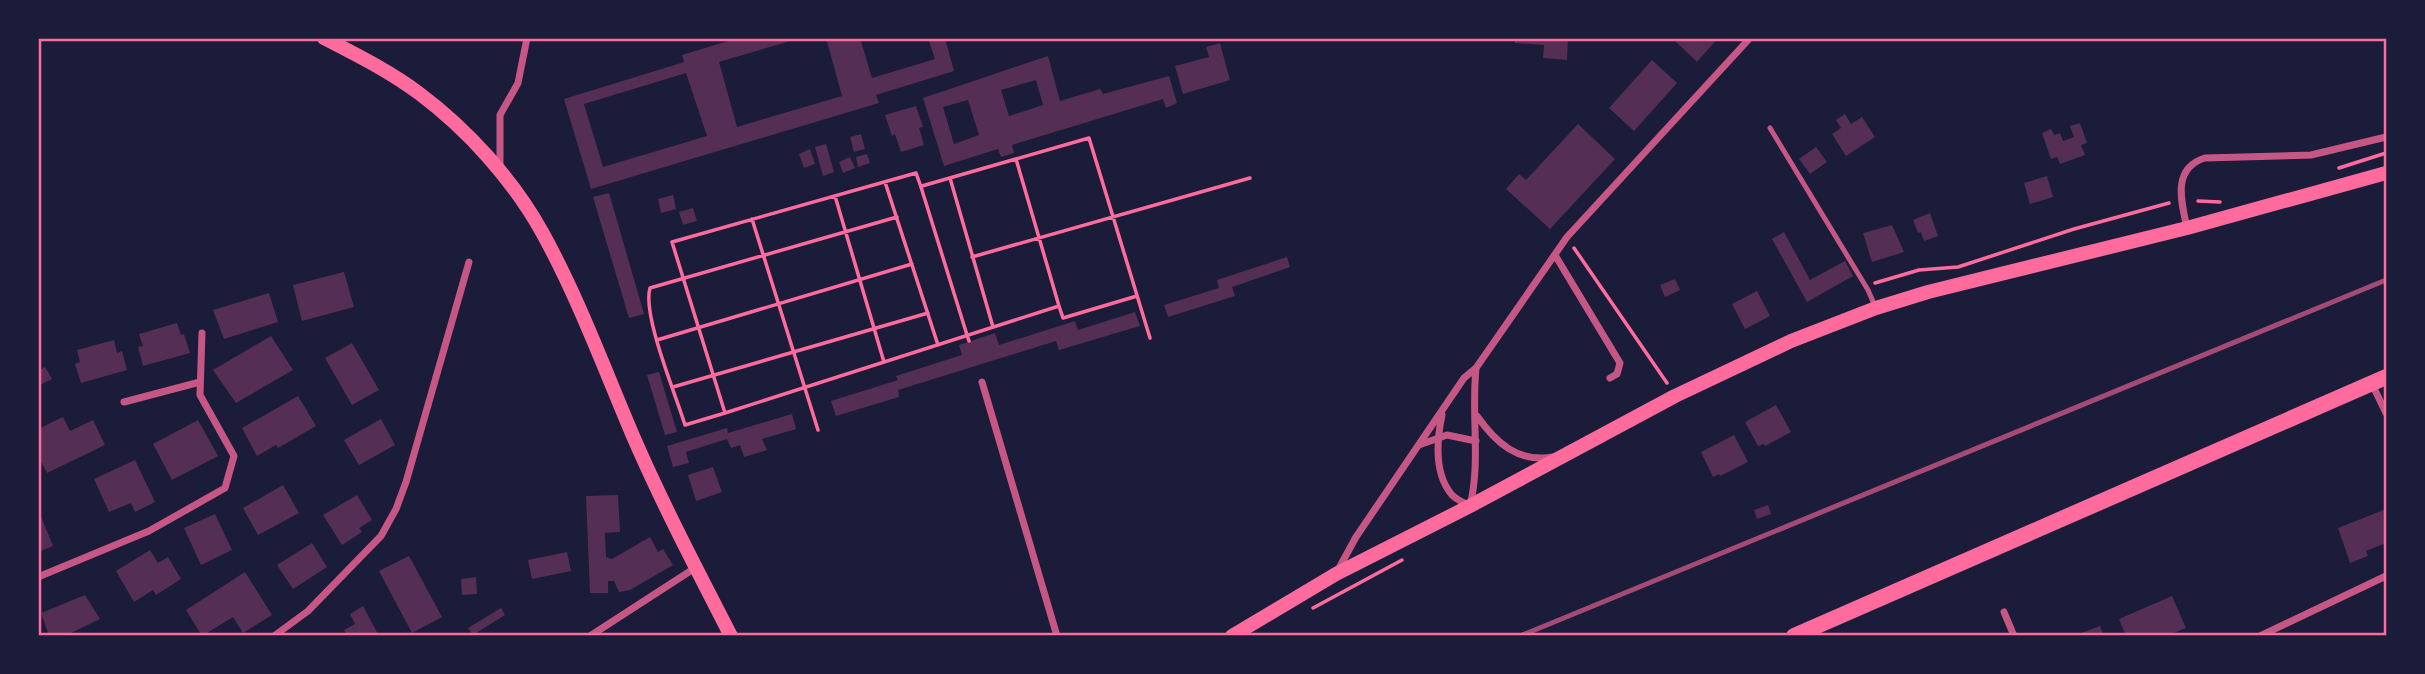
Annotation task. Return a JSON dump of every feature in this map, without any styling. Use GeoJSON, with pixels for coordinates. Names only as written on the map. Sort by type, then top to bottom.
{"type":"FeatureCollection","features":[{"type":"Feature","properties":{"kind":"main road"},"geometry":{"type":"LineString","coordinates":[[324,38],[391,74],[421,94],[500,171],[541,231],[558,263],[642,457],[731,635]]}},
{"type":"Feature","properties":{"kind":"main road"},"geometry":{"type":"LineString","coordinates":[[1231,635],[1336,574],[1675,396],[1780,347],[1876,308],[1940,289],[2187,228],[2386,173]]}},
{"type":"Feature","properties":{"kind":"main road"},"geometry":{"type":"LineString","coordinates":[[1794,635],[2379,381]]}},
{"type":"Feature","properties":{"kind":"street"},"geometry":{"type":"LineString","coordinates":[[500,171],[500,114],[518,83],[527,38]]}},
{"type":"Feature","properties":{"kind":"street"},"geometry":{"type":"LineString","coordinates":[[1336,574],[1356,537],[1418,445],[1464,378],[1476,368],[1567,237],[1750,38]]}},
{"type":"Feature","properties":{"kind":"street"},"geometry":{"type":"LineString","coordinates":[[2187,228],[2181,187],[2183,173],[2194,161],[2205,158],[2311,155],[2386,137]]}},
{"type":"Feature","properties":{"kind":"street"},"geometry":{"type":"LineString","coordinates":[[1555,255],[1620,363],[1617,374],[1610,378]]}},
{"type":"Feature","properties":{"kind":"street"},"geometry":{"type":"LineString","coordinates":[[274,635],[315,605],[381,536],[396,509],[469,262]]}},
{"type":"Feature","properties":{"kind":"street"},"geometry":{"type":"LineString","coordinates":[[38,577],[149,530],[225,488],[234,456],[202,402],[202,333]]}},
{"type":"Feature","properties":{"kind":"street"},"geometry":{"type":"LineString","coordinates":[[1442,412],[1437,438],[1441,468],[1448,487],[1457,499],[1470,506],[1475,481],[1476,368]]}},
{"type":"Feature","properties":{"kind":"street"},"geometry":{"type":"LineString","coordinates":[[2379,381],[2386,413]]}},
{"type":"Feature","properties":{"kind":"street"},"geometry":{"type":"LineString","coordinates":[[124,402],[200,382]]}},
{"type":"Feature","properties":{"kind":"street"},"geometry":{"type":"LineString","coordinates":[[982,382],[1057,635]]}},
{"type":"Feature","properties":{"kind":"street"},"geometry":{"type":"LineString","coordinates":[[1476,415],[1491,436],[1511,452],[1542,459],[1564,455]]}},
{"type":"Feature","properties":{"kind":"street"},"geometry":{"type":"LineString","coordinates":[[1418,445],[1447,435],[1476,442]]}},
{"type":"Feature","properties":{"kind":"street"},"geometry":{"type":"LineString","coordinates":[[590,635],[696,568]]}},
{"type":"Feature","properties":{"kind":"street"},"geometry":{"type":"LineString","coordinates":[[2260,635],[2386,576]]}},
{"type":"Feature","properties":{"kind":"street"},"geometry":{"type":"LineString","coordinates":[[2004,612],[2014,635]]}},
{"type":"Feature","properties":{"kind":"lane"},"geometry":{"type":"LineString","coordinates":[[1770,128],[1868,290],[1876,308]]}},
{"type":"Feature","properties":{"kind":"path"},"geometry":{"type":"LineString","coordinates":[[921,187],[1089,138],[1150,338]]}},
{"type":"Feature","properties":{"kind":"path"},"geometry":{"type":"LineString","coordinates":[[2379,155],[2386,153]]}},
{"type":"Feature","properties":{"kind":"path"},"geometry":{"type":"LineString","coordinates":[[1016,159],[1063,318],[1137,296]]}},
{"type":"Feature","properties":{"kind":"path"},"geometry":{"type":"LineString","coordinates":[[725,412],[672,242],[916,173],[969,341]]}},
{"type":"Feature","properties":{"kind":"path"},"geometry":{"type":"LineString","coordinates":[[950,178],[993,327]]}},
{"type":"Feature","properties":{"kind":"path"},"geometry":{"type":"LineString","coordinates":[[972,257],[1250,178]]}},
{"type":"Feature","properties":{"kind":"path"},"geometry":{"type":"LineString","coordinates":[[885,181],[938,345]]}},
{"type":"Feature","properties":{"kind":"path"},"geometry":{"type":"LineString","coordinates":[[835,196],[884,362]]}},
{"type":"Feature","properties":{"kind":"path"},"geometry":{"type":"LineString","coordinates":[[1868,290],[1873,283],[1919,271],[1958,267],[2074,229],[2169,203]]}},
{"type":"Feature","properties":{"kind":"path"},"geometry":{"type":"LineString","coordinates":[[897,217],[650,288],[647,297],[657,340],[685,425],[1059,306]]}},
{"type":"Feature","properties":{"kind":"path"},"geometry":{"type":"LineString","coordinates":[[752,219],[818,430]]}},
{"type":"Feature","properties":{"kind":"path"},"geometry":{"type":"LineString","coordinates":[[1567,237],[1670,386]]}},
{"type":"Feature","properties":{"kind":"path"},"geometry":{"type":"LineString","coordinates":[[657,340],[912,264]]}},
{"type":"Feature","properties":{"kind":"path"},"geometry":{"type":"LineString","coordinates":[[673,387],[928,313]]}},
{"type":"Feature","properties":{"kind":"building"},"geometry":{"type":"Polygon","coordinates":[[[738,38],[797,39],[719,62],[737,127],[842,96],[826,38],[860,38],[872,78],[935,59],[928,38],[945,38],[954,71],[876,95],[879,103],[591,189],[564,99],[684,62],[682,55],[738,38]],[[686,73],[584,104],[603,167],[707,136],[686,73]]]}},
{"type":"Feature","properties":{"kind":"building"},"geometry":{"type":"Polygon","coordinates":[[[1515,38],[1568,38],[1567,60],[1543,58],[1544,45],[1515,43],[1515,38]]]}},
{"type":"Feature","properties":{"kind":"building"},"geometry":{"type":"Polygon","coordinates":[[[1672,38],[1718,38],[1697,62],[1672,38]]]}},
{"type":"Feature","properties":{"kind":"building"},"geometry":{"type":"Polygon","coordinates":[[[1220,43],[1230,80],[1183,94],[1175,66],[1209,57],[1206,47],[1220,43]]]}},
{"type":"Feature","properties":{"kind":"building"},"geometry":{"type":"Polygon","coordinates":[[[1048,56],[1060,101],[1100,89],[1103,94],[1169,76],[1177,103],[1166,108],[1163,99],[1012,145],[1014,153],[1001,157],[998,149],[944,166],[923,98],[1048,56]],[[1036,80],[1001,90],[1009,116],[1043,105],[1036,80]],[[968,100],[943,107],[954,144],[979,135],[968,100]]]}},
{"type":"Feature","properties":{"kind":"building"},"geometry":{"type":"Polygon","coordinates":[[[1652,60],[1677,83],[1634,131],[1609,108],[1652,60]]]}},
{"type":"Feature","properties":{"kind":"building"},"geometry":{"type":"Polygon","coordinates":[[[916,106],[923,127],[919,128],[924,145],[901,152],[885,115],[916,106]]]}},
{"type":"Feature","properties":{"kind":"building"},"geometry":{"type":"Polygon","coordinates":[[[1845,114],[1851,124],[1862,117],[1875,137],[1846,156],[1832,134],[1841,128],[1836,120],[1845,114]]]}},
{"type":"Feature","properties":{"kind":"building"},"geometry":{"type":"Polygon","coordinates":[[[2080,123],[2087,143],[2081,145],[2085,155],[2060,164],[2057,157],[2051,159],[2042,133],[2051,129],[2054,135],[2060,133],[2063,141],[2074,137],[2070,126],[2080,123]]]}},
{"type":"Feature","properties":{"kind":"building"},"geometry":{"type":"Polygon","coordinates":[[[1578,124],[1615,159],[1550,229],[1506,189],[1519,174],[1526,180],[1578,124]]]}},
{"type":"Feature","properties":{"kind":"building"},"geometry":{"type":"Polygon","coordinates":[[[861,134],[865,149],[854,152],[850,137],[861,134]]]}},
{"type":"Feature","properties":{"kind":"building"},"geometry":{"type":"Polygon","coordinates":[[[826,144],[834,172],[823,176],[815,147],[826,144]]]}},
{"type":"Feature","properties":{"kind":"building"},"geometry":{"type":"Polygon","coordinates":[[[1816,147],[1827,162],[1810,174],[1799,159],[1816,147]]]}},
{"type":"Feature","properties":{"kind":"building"},"geometry":{"type":"Polygon","coordinates":[[[810,149],[815,164],[804,168],[799,154],[810,149]]]}},
{"type":"Feature","properties":{"kind":"building"},"geometry":{"type":"Polygon","coordinates":[[[867,154],[870,163],[858,167],[856,157],[867,154]]]}},
{"type":"Feature","properties":{"kind":"building"},"geometry":{"type":"Polygon","coordinates":[[[850,157],[855,168],[843,173],[839,162],[850,157]]]}},
{"type":"Feature","properties":{"kind":"building"},"geometry":{"type":"Polygon","coordinates":[[[2047,176],[2053,197],[2030,204],[2024,183],[2047,176]]]}},
{"type":"Feature","properties":{"kind":"building"},"geometry":{"type":"Polygon","coordinates":[[[609,193],[644,314],[629,318],[593,197],[609,193]]]}},
{"type":"Feature","properties":{"kind":"building"},"geometry":{"type":"Polygon","coordinates":[[[673,195],[676,209],[661,213],[658,199],[673,195]]]}},
{"type":"Feature","properties":{"kind":"building"},"geometry":{"type":"Polygon","coordinates":[[[693,208],[697,221],[683,225],[679,212],[693,208]]]}},
{"type":"Feature","properties":{"kind":"building"},"geometry":{"type":"Polygon","coordinates":[[[1930,213],[1938,236],[1924,241],[1913,220],[1930,213]]]}},
{"type":"Feature","properties":{"kind":"building"},"geometry":{"type":"Polygon","coordinates":[[[1892,225],[1904,252],[1872,262],[1863,233],[1892,225]]]}},
{"type":"Feature","properties":{"kind":"building"},"geometry":{"type":"Polygon","coordinates":[[[1784,232],[1810,280],[1845,261],[1853,276],[1807,302],[1772,239],[1784,232]]]}},
{"type":"Feature","properties":{"kind":"building"},"geometry":{"type":"Polygon","coordinates":[[[1287,257],[1290,267],[1232,287],[1235,296],[1168,317],[1164,305],[1219,288],[1217,280],[1287,257]]]}},
{"type":"Feature","properties":{"kind":"building"},"geometry":{"type":"Polygon","coordinates":[[[344,272],[354,307],[302,321],[293,285],[344,272]]]}},
{"type":"Feature","properties":{"kind":"building"},"geometry":{"type":"Polygon","coordinates":[[[1675,279],[1680,290],[1665,297],[1660,285],[1675,279]]]}},
{"type":"Feature","properties":{"kind":"building"},"geometry":{"type":"Polygon","coordinates":[[[1757,291],[1770,316],[1745,329],[1732,304],[1757,291]]]}},
{"type":"Feature","properties":{"kind":"building"},"geometry":{"type":"Polygon","coordinates":[[[269,293],[278,322],[224,339],[213,310],[269,293]]]}},
{"type":"Feature","properties":{"kind":"building"},"geometry":{"type":"Polygon","coordinates":[[[1135,312],[1140,326],[1059,350],[1056,341],[898,390],[899,397],[836,416],[831,401],[898,380],[896,376],[962,355],[959,345],[995,333],[999,345],[1075,321],[1078,330],[1135,312]]]}},
{"type":"Feature","properties":{"kind":"building"},"geometry":{"type":"Polygon","coordinates":[[[177,323],[190,353],[143,366],[138,347],[143,346],[139,334],[177,323]]]}},
{"type":"Feature","properties":{"kind":"building"},"geometry":{"type":"Polygon","coordinates":[[[271,336],[293,370],[236,403],[213,370],[271,336]]]}},
{"type":"Feature","properties":{"kind":"building"},"geometry":{"type":"Polygon","coordinates":[[[114,340],[117,353],[122,351],[127,370],[81,383],[75,364],[80,362],[77,350],[114,340]]]}},
{"type":"Feature","properties":{"kind":"building"},"geometry":{"type":"Polygon","coordinates":[[[352,343],[379,390],[352,405],[325,358],[352,343]]]}},
{"type":"Feature","properties":{"kind":"building"},"geometry":{"type":"Polygon","coordinates":[[[45,367],[52,379],[38,386],[38,371],[45,367]]]}},
{"type":"Feature","properties":{"kind":"building"},"geometry":{"type":"Polygon","coordinates":[[[659,372],[677,432],[665,435],[647,375],[659,372]]]}},
{"type":"Feature","properties":{"kind":"building"},"geometry":{"type":"Polygon","coordinates":[[[298,396],[316,426],[278,448],[276,445],[257,456],[242,428],[298,396]]]}},
{"type":"Feature","properties":{"kind":"building"},"geometry":{"type":"Polygon","coordinates":[[[1776,405],[1791,432],[1765,446],[1758,446],[1745,422],[1776,405]]]}},
{"type":"Feature","properties":{"kind":"building"},"geometry":{"type":"Polygon","coordinates":[[[792,414],[796,429],[762,439],[767,450],[744,457],[740,445],[731,448],[727,439],[686,452],[689,463],[673,467],[667,446],[727,428],[728,433],[792,414]]]}},
{"type":"Feature","properties":{"kind":"building"},"geometry":{"type":"Polygon","coordinates":[[[63,417],[70,431],[93,420],[105,445],[47,473],[38,456],[38,429],[63,417]]]}},
{"type":"Feature","properties":{"kind":"building"},"geometry":{"type":"Polygon","coordinates":[[[381,419],[395,445],[359,465],[344,440],[381,419]]]}},
{"type":"Feature","properties":{"kind":"building"},"geometry":{"type":"Polygon","coordinates":[[[198,420],[218,456],[172,480],[153,444],[198,420]]]}},
{"type":"Feature","properties":{"kind":"building"},"geometry":{"type":"Polygon","coordinates":[[[1734,435],[1748,462],[1713,477],[1701,452],[1734,435]]]}},
{"type":"Feature","properties":{"kind":"building"},"geometry":{"type":"Polygon","coordinates":[[[135,460],[155,502],[135,512],[131,503],[109,512],[94,479],[135,460]]]}},
{"type":"Feature","properties":{"kind":"building"},"geometry":{"type":"Polygon","coordinates":[[[713,467],[722,492],[696,501],[688,475],[713,467]]]}},
{"type":"Feature","properties":{"kind":"building"},"geometry":{"type":"Polygon","coordinates":[[[283,485],[299,513],[258,535],[243,508],[283,485]]]}},
{"type":"Feature","properties":{"kind":"building"},"geometry":{"type":"Polygon","coordinates":[[[357,495],[372,520],[359,528],[362,532],[342,545],[323,515],[357,495]]]}},
{"type":"Feature","properties":{"kind":"building"},"geometry":{"type":"Polygon","coordinates":[[[618,495],[620,532],[605,533],[606,557],[612,559],[650,537],[658,552],[663,549],[673,565],[630,590],[619,592],[614,581],[608,581],[608,593],[590,593],[586,496],[618,495]]]}},
{"type":"Feature","properties":{"kind":"building"},"geometry":{"type":"Polygon","coordinates":[[[1768,505],[1771,514],[1757,519],[1754,510],[1768,505]]]}},
{"type":"Feature","properties":{"kind":"building"},"geometry":{"type":"Polygon","coordinates":[[[38,509],[53,546],[38,552],[38,509]]]}},
{"type":"Feature","properties":{"kind":"building"},"geometry":{"type":"Polygon","coordinates":[[[2386,509],[2386,543],[2366,551],[2368,556],[2350,563],[2338,528],[2386,509]]]}},
{"type":"Feature","properties":{"kind":"building"},"geometry":{"type":"Polygon","coordinates":[[[215,514],[232,550],[201,565],[184,528],[215,514]]]}},
{"type":"Feature","properties":{"kind":"building"},"geometry":{"type":"Polygon","coordinates":[[[312,543],[327,567],[293,589],[277,565],[312,543]]]}},
{"type":"Feature","properties":{"kind":"building"},"geometry":{"type":"Polygon","coordinates":[[[150,550],[158,563],[168,557],[181,579],[156,595],[153,590],[134,602],[116,571],[150,550]]]}},
{"type":"Feature","properties":{"kind":"building"},"geometry":{"type":"Polygon","coordinates":[[[567,552],[571,571],[532,579],[528,560],[567,552]]]}},
{"type":"Feature","properties":{"kind":"building"},"geometry":{"type":"Polygon","coordinates":[[[409,556],[442,617],[412,633],[379,571],[409,556]]]}},
{"type":"Feature","properties":{"kind":"building"},"geometry":{"type":"Polygon","coordinates":[[[245,572],[272,615],[243,633],[233,617],[202,636],[186,610],[245,572]]]}},
{"type":"Feature","properties":{"kind":"building"},"geometry":{"type":"Polygon","coordinates":[[[476,577],[477,594],[462,595],[461,579],[476,577]]]}},
{"type":"Feature","properties":{"kind":"building"},"geometry":{"type":"Polygon","coordinates":[[[85,595],[100,619],[65,636],[49,636],[41,613],[85,595]]]}},
{"type":"Feature","properties":{"kind":"building"},"geometry":{"type":"Polygon","coordinates":[[[2172,596],[2186,628],[2167,636],[2126,636],[2119,619],[2172,596]]]}},
{"type":"Feature","properties":{"kind":"building"},"geometry":{"type":"Polygon","coordinates":[[[363,606],[379,636],[347,636],[344,630],[355,624],[350,614],[363,606]]]}},
{"type":"Feature","properties":{"kind":"building"},"geometry":{"type":"Polygon","coordinates":[[[501,608],[505,615],[473,635],[468,628],[501,608]]]}},
{"type":"Feature","properties":{"kind":"building"},"geometry":{"type":"Polygon","coordinates":[[[2100,626],[2104,636],[2076,636],[2076,635],[2100,626]]]}},
{"type":"Feature","properties":{"kind":"railway"},"geometry":{"type":"LineString","coordinates":[[1520,636],[2386,280]]}}]}
